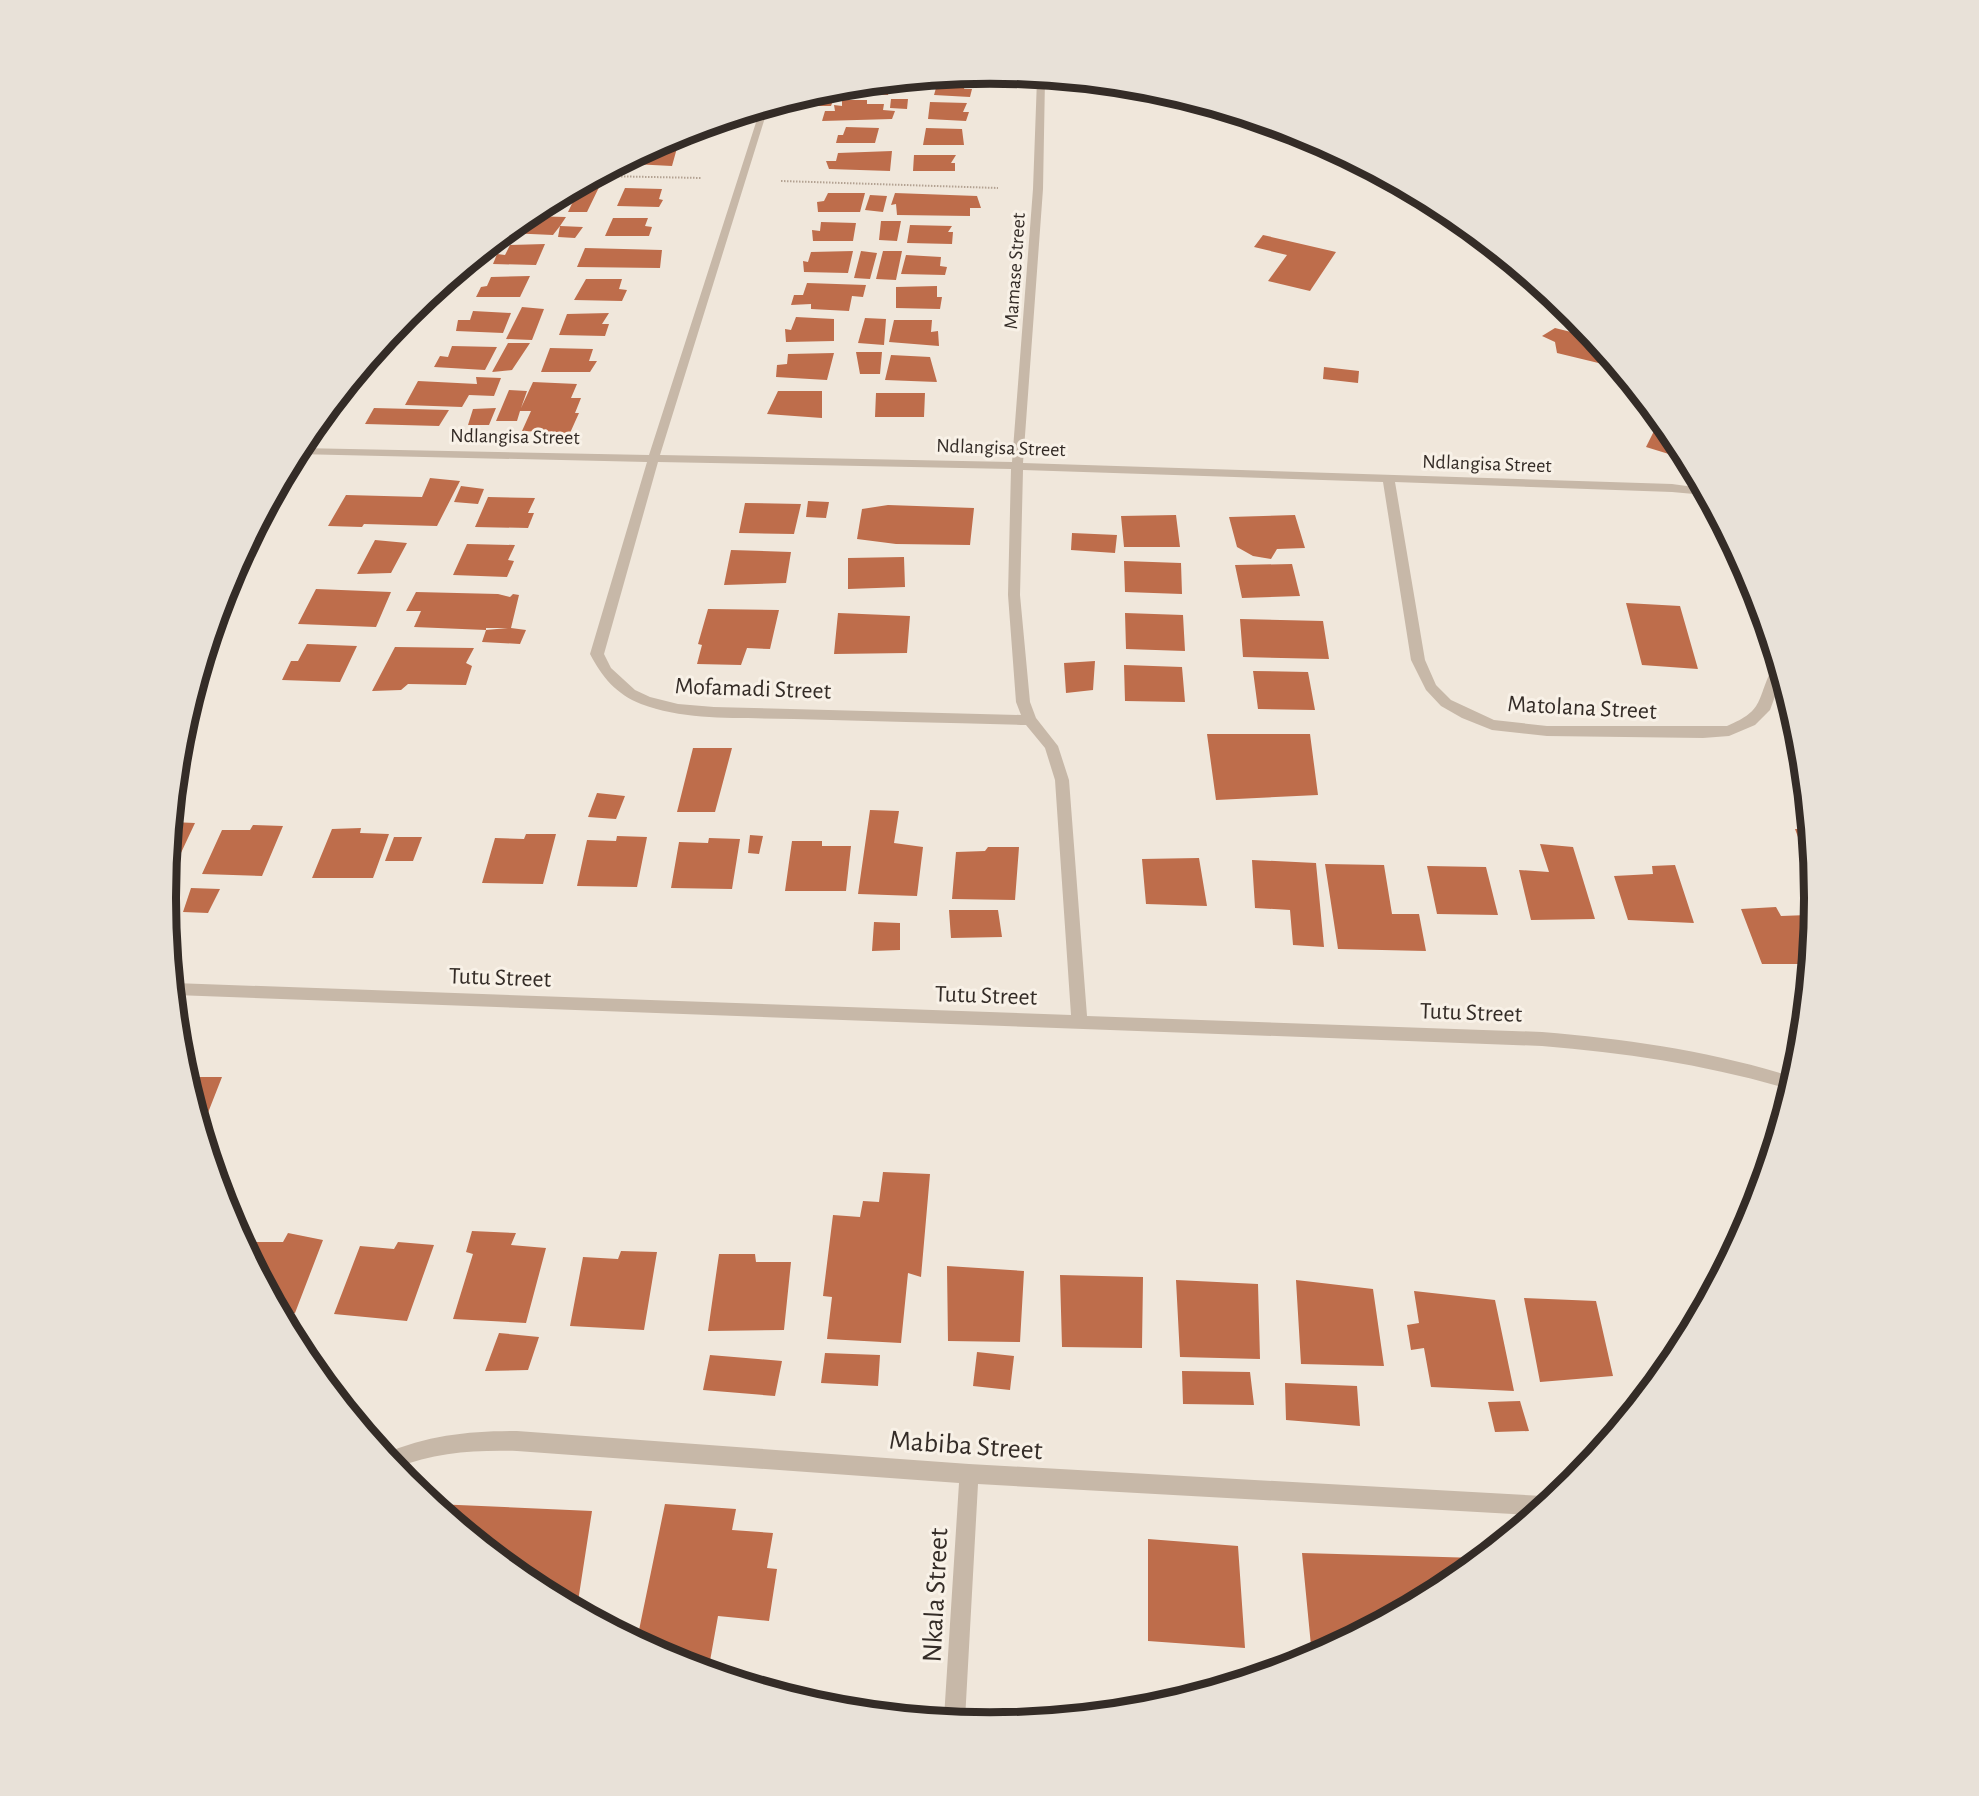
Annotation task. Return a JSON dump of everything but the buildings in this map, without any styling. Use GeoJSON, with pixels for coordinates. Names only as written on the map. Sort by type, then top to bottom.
{"type":"FeatureCollection","features":[{"type":"Feature","properties":{"kind":"street","name":"Mamase Street"},"geometry":{"type":"LineString","coordinates":[[1017,466],[1038,189],[1041,86]]}},
{"type":"Feature","properties":{"kind":"street","name":"Mofamadi Street"},"geometry":{"type":"LineString","coordinates":[[763,117],[653,459],[597,654],[603,669],[616,683],[639,698],[663,707],[704,711],[1030,720]]}},
{"type":"Feature","properties":{"kind":"street","name":"Ndlangisa Street"},"geometry":{"type":"LineString","coordinates":[[310,451],[1017,466],[1672,488],[1694,491]]}},
{"type":"Feature","properties":{"kind":"street"},"geometry":{"type":"LineString","coordinates":[[1017,466],[1014,595],[1023,702],[1030,720],[1051,747],[1062,780],[1079,1022]]}},
{"type":"Feature","properties":{"kind":"street","name":"Matolana Street"},"geometry":{"type":"LineString","coordinates":[[1389,480],[1418,660],[1431,687],[1446,703],[1467,715],[1492,725],[1547,731],[1703,734],[1729,731],[1750,722],[1765,707],[1774,681]]}},
{"type":"Feature","properties":{"kind":"street","name":"Tutu Street"},"geometry":{"type":"LineString","coordinates":[[181,989],[1352,1030],[1594,1042],[1716,1060],[1783,1080]]}},
{"type":"Feature","properties":{"kind":"street","name":"Mabiba Street"},"geometry":{"type":"LineString","coordinates":[[398,1457],[414,1449],[466,1439],[969,1474],[1533,1504]]}},
{"type":"Feature","properties":{"kind":"street","name":"Nkala Street"},"geometry":{"type":"LineString","coordinates":[[956,1711],[969,1474]]}},
{"type":"Feature","properties":{"kind":"path"},"geometry":{"type":"LineString","coordinates":[[614,176],[1038,189]]}}]}
